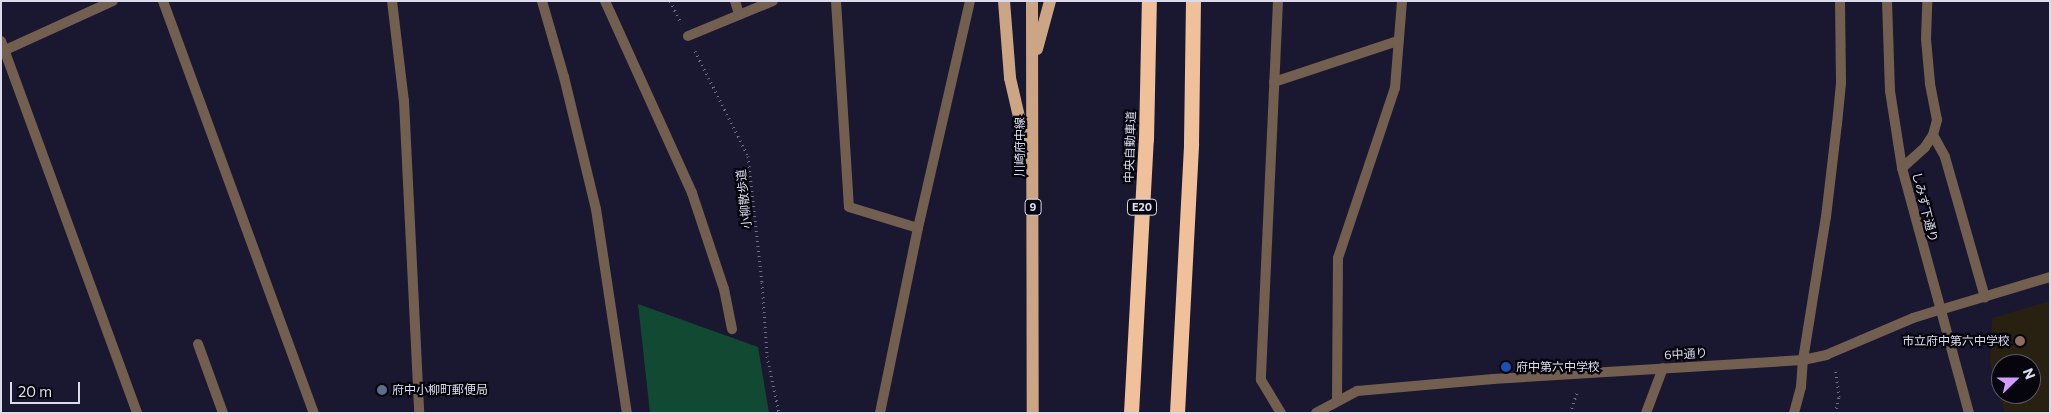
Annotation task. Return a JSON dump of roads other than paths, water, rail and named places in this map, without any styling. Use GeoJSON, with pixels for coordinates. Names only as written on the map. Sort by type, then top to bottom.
{"type":"FeatureCollection","features":[{"type":"Feature","properties":{"kind":"highway","name":"中央自動車道"},"geometry":{"type":"LineString","coordinates":[[1131,413],[1146,139],[1149,1]]}},
{"type":"Feature","properties":{"kind":"highway"},"geometry":{"type":"LineString","coordinates":[[1177,413],[1191,143],[1193,1]]}},
{"type":"Feature","properties":{"kind":"main road"},"geometry":{"type":"LineString","coordinates":[[1004,1],[1010,78],[1034,178]]}},
{"type":"Feature","properties":{"kind":"main road","name":"川崎府中線"},"geometry":{"type":"LineString","coordinates":[[1032,1],[1034,178],[1033,413]]}},
{"type":"Feature","properties":{"kind":"main road"},"geometry":{"type":"LineString","coordinates":[[1033,63],[1050,1]]}},
{"type":"Feature","properties":{"kind":"street"},"geometry":{"type":"LineString","coordinates":[[113,1],[2,48],[137,413]]}},
{"type":"Feature","properties":{"kind":"street"},"geometry":{"type":"LineString","coordinates":[[164,1],[314,413]]}},
{"type":"Feature","properties":{"kind":"street"},"geometry":{"type":"LineString","coordinates":[[392,1],[404,101],[419,413]]}},
{"type":"Feature","properties":{"kind":"street"},"geometry":{"type":"LineString","coordinates":[[542,1],[564,77],[596,209],[627,413]]}},
{"type":"Feature","properties":{"kind":"street"},"geometry":{"type":"LineString","coordinates":[[605,1],[692,193],[724,289],[732,329]]}},
{"type":"Feature","properties":{"kind":"street"},"geometry":{"type":"LineString","coordinates":[[734,1],[739,14]]}},
{"type":"Feature","properties":{"kind":"street"},"geometry":{"type":"LineString","coordinates":[[688,36],[773,1]]}},
{"type":"Feature","properties":{"kind":"street"},"geometry":{"type":"LineString","coordinates":[[836,1],[849,207],[918,228]]}},
{"type":"Feature","properties":{"kind":"street"},"geometry":{"type":"LineString","coordinates":[[880,413],[918,228],[970,1]]}},
{"type":"Feature","properties":{"kind":"street"},"geometry":{"type":"LineString","coordinates":[[1278,1],[1262,380],[1281,413]]}},
{"type":"Feature","properties":{"kind":"street"},"geometry":{"type":"LineString","coordinates":[[1337,400],[1338,258],[1395,88],[1402,1]]}},
{"type":"Feature","properties":{"kind":"street"},"geometry":{"type":"LineString","coordinates":[[1794,413],[1801,387],[1803,360],[1826,217],[1841,83],[1840,1]]}},
{"type":"Feature","properties":{"kind":"street","name":"しみず下通り"},"geometry":{"type":"LineString","coordinates":[[1887,1],[1890,91],[1902,168],[1969,413]]}},
{"type":"Feature","properties":{"kind":"street"},"geometry":{"type":"LineString","coordinates":[[1902,168],[1925,147],[1933,134],[1937,120],[1929,74],[1927,1]]}},
{"type":"Feature","properties":{"kind":"street"},"geometry":{"type":"LineString","coordinates":[[1274,82],[1398,41]]}},
{"type":"Feature","properties":{"kind":"street"},"geometry":{"type":"LineString","coordinates":[[1933,134],[1945,157],[1985,297]]}},
{"type":"Feature","properties":{"kind":"street","name":"6中通り"},"geometry":{"type":"LineString","coordinates":[[1321,411],[1337,400],[1357,391],[1493,379],[1803,360],[1832,352],[1913,318],[2050,277]]}},
{"type":"Feature","properties":{"kind":"street"},"geometry":{"type":"LineString","coordinates":[[198,344],[223,413]]}},
{"type":"Feature","properties":{"kind":"street"},"geometry":{"type":"LineString","coordinates":[[1646,413],[1663,368]]}},
{"type":"Feature","properties":{"kind":"place","name":"市立府中第六中学校"},"geometry":{"type":"Point","coordinates":[2020,341]}},
{"type":"Feature","properties":{"kind":"place","name":"府中第六中学校"},"geometry":{"type":"Point","coordinates":[1506,367]}},
{"type":"Feature","properties":{"kind":"place","name":"府中小柳町郵便局"},"geometry":{"type":"Point","coordinates":[382,390]}}]}
